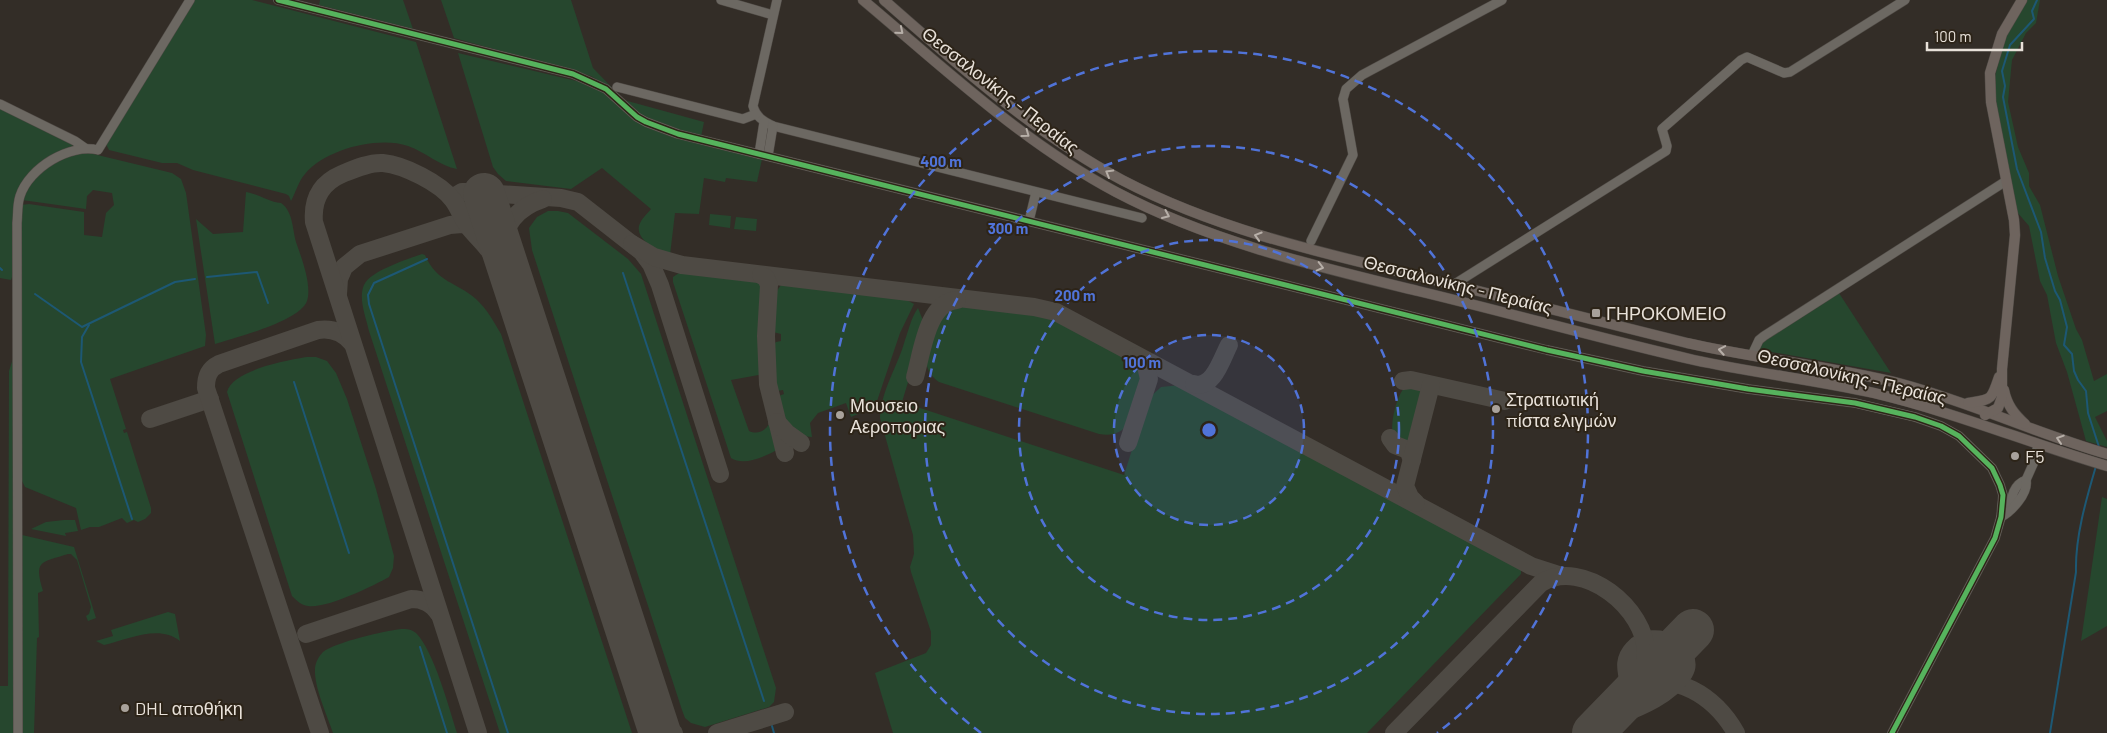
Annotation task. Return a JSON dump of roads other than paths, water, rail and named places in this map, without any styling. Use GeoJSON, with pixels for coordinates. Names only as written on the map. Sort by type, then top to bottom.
{"type":"FeatureCollection","features":[{"type":"Feature","properties":{"kind":"main road","name":"Θεσσαλονίκης - Περαίας"},"geometry":{"type":"LineString","coordinates":[[863,0],[995,110],[1066,162],[1128,198],[1204,231],[1312,265],[1685,357],[1874,393],[1916,403],[2038,445],[2107,466]]}},
{"type":"Feature","properties":{"kind":"main road","name":"Θεσσαλονίκης - Περαίας"},"geometry":{"type":"LineString","coordinates":[[884,0],[987,87],[1040,128],[1082,157],[1136,187],[1206,218],[1258,236],[1686,343],[1858,374],[1909,386],[2107,454]]}},
{"type":"Feature","properties":{"kind":"main road"},"geometry":{"type":"LineString","coordinates":[[2022,0],[2002,34],[1990,72],[1991,102],[2014,220],[2015,235],[2002,369],[2003,385],[2006,399],[2012,411],[2032,429]]}},
{"type":"Feature","properties":{"kind":"main road"},"geometry":{"type":"LineString","coordinates":[[1965,404],[1983,402],[1990,398],[2002,369]]}},
{"type":"Feature","properties":{"kind":"main road"},"geometry":{"type":"LineString","coordinates":[[1965,419],[1990,413],[1998,408],[2003,385]]}},
{"type":"Feature","properties":{"kind":"street"},"geometry":{"type":"LineString","coordinates":[[18,733],[18,205],[23,189],[42,168],[67,153],[85,148],[98,150],[190,0]]}},
{"type":"Feature","properties":{"kind":"street"},"geometry":{"type":"LineString","coordinates":[[278,0],[573,74],[606,89],[637,117],[655,127],[678,134],[1547,350],[1643,371],[1776,393],[1855,403],[1915,417],[1951,431],[1971,447],[1992,468],[2000,485],[2012,496]]}},
{"type":"Feature","properties":{"kind":"street"},"geometry":{"type":"LineString","coordinates":[[721,0],[773,15]]}},
{"type":"Feature","properties":{"kind":"street"},"geometry":{"type":"LineString","coordinates":[[777,0],[753,106],[756,114],[768,124],[1142,218]]}},
{"type":"Feature","properties":{"kind":"street"},"geometry":{"type":"LineString","coordinates":[[1310,242],[1353,155],[1343,111],[1343,99],[1346,88],[1362,75],[1502,0]]}},
{"type":"Feature","properties":{"kind":"street"},"geometry":{"type":"LineString","coordinates":[[1453,285],[1666,151],[1666,143],[1662,134],[1662,129],[1665,125],[1741,60],[1747,57],[1784,73],[1790,72],[1905,0]]}},
{"type":"Feature","properties":{"kind":"street"},"geometry":{"type":"LineString","coordinates":[[617,87],[743,119],[756,114]]}},
{"type":"Feature","properties":{"kind":"street"},"geometry":{"type":"LineString","coordinates":[[0,104],[75,140],[85,148]]}},
{"type":"Feature","properties":{"kind":"street"},"geometry":{"type":"LineString","coordinates":[[764,155],[765,126],[768,124]]}},
{"type":"Feature","properties":{"kind":"street"},"geometry":{"type":"LineString","coordinates":[[1752,355],[1759,340],[1764,336],[2006,181]]}},
{"type":"Feature","properties":{"kind":"street"},"geometry":{"type":"LineString","coordinates":[[1029,221],[1036,192]]}},
{"type":"Feature","properties":{"kind":"street"},"geometry":{"type":"LineString","coordinates":[[1892,733],[1995,538],[2001,517],[2012,496],[2020,482],[2026,480],[2034,462],[2038,445]]}},
{"type":"Feature","properties":{"kind":"street"},"geometry":{"type":"LineString","coordinates":[[2001,517],[2011,509],[2012,496]]}},
{"type":"Feature","properties":{"kind":"waterway"},"geometry":{"type":"LineString","coordinates":[[2037,0],[2032,11],[2034,19],[2010,45],[2002,71],[2005,86],[2003,97],[2017,169],[2041,232],[2045,258],[2055,291],[2060,300],[2067,327],[2064,345],[2072,354],[2074,371],[2086,391],[2088,413],[2099,447]]}},
{"type":"Feature","properties":{"kind":"waterway"},"geometry":{"type":"LineString","coordinates":[[427,259],[374,283],[368,295],[369,304],[508,733]]}},
{"type":"Feature","properties":{"kind":"waterway"},"geometry":{"type":"LineString","coordinates":[[207,277],[257,272],[268,303]]}},
{"type":"Feature","properties":{"kind":"waterway"},"geometry":{"type":"LineString","coordinates":[[623,273],[764,701]]}},
{"type":"Feature","properties":{"kind":"waterway"},"geometry":{"type":"LineString","coordinates":[[35,294],[82,327],[175,282],[195,279]]}},
{"type":"Feature","properties":{"kind":"waterway"},"geometry":{"type":"LineString","coordinates":[[89,325],[82,337],[81,362],[132,519]]}},
{"type":"Feature","properties":{"kind":"waterway"},"geometry":{"type":"LineString","coordinates":[[294,382],[349,553]]}},
{"type":"Feature","properties":{"kind":"waterway"},"geometry":{"type":"LineString","coordinates":[[2050,733],[2076,572],[2079,532],[2096,466]]}},
{"type":"Feature","properties":{"kind":"waterway"},"geometry":{"type":"LineString","coordinates":[[420,647],[447,733]]}},
{"type":"Feature","properties":{"kind":"waterway"},"geometry":{"type":"LineString","coordinates":[[772,726],[774,733]]}},
{"type":"Feature","properties":{"kind":"place","name":"ΓΗΡΟΚΟΜΕΙΟ"},"geometry":{"type":"Point","coordinates":[1596,313]}},
{"type":"Feature","properties":{"kind":"place","name":"Στρατιωτική πίστα ελιγμών"},"geometry":{"type":"Point","coordinates":[1496,409]}},
{"type":"Feature","properties":{"kind":"place","name":"Μουσειο Αεροποριας"},"geometry":{"type":"Point","coordinates":[840,415]}},
{"type":"Feature","properties":{"kind":"place","name":"F5"},"geometry":{"type":"Point","coordinates":[2015,456]}},
{"type":"Feature","properties":{"kind":"place","name":"DHL αποθήκη"},"geometry":{"type":"Point","coordinates":[125,708]}}]}
